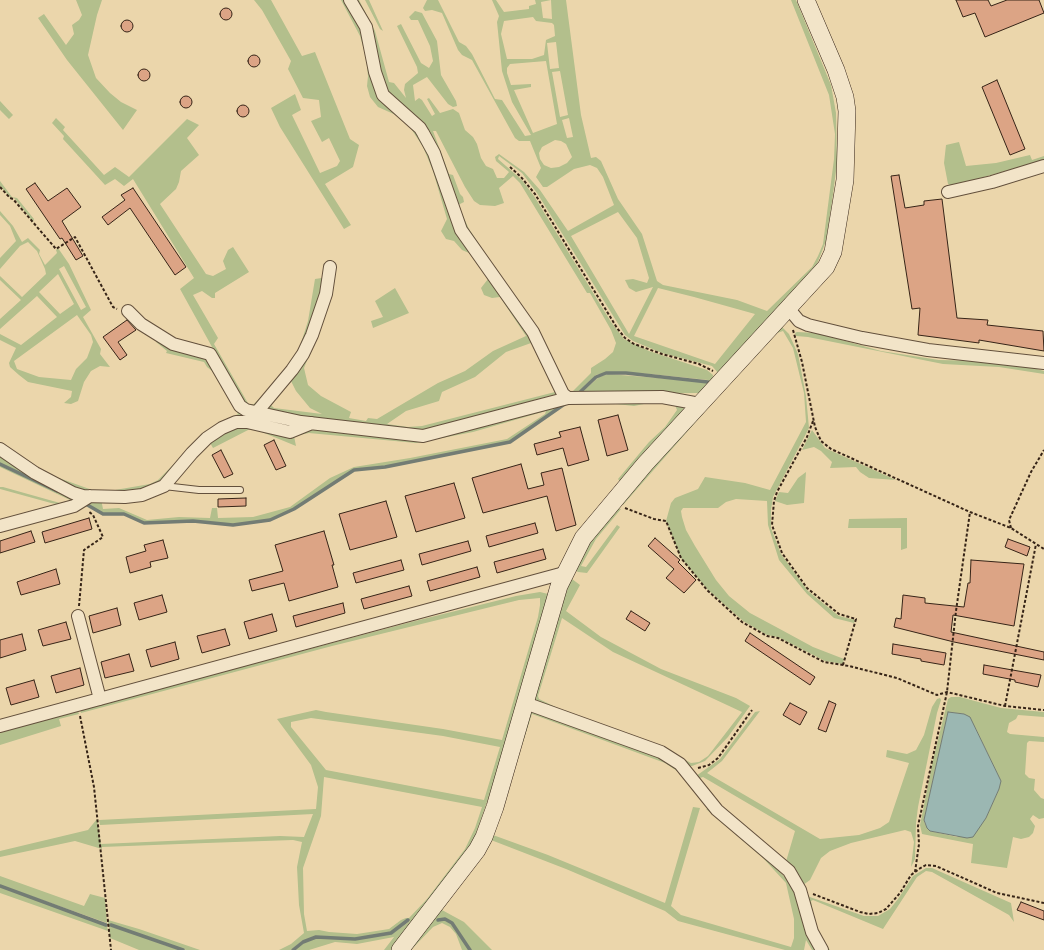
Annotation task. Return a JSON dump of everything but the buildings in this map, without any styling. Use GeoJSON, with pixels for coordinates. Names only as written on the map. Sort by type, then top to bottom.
{"type":"FeatureCollection","features":[{"type":"Feature","properties":{"kind":"street"},"geometry":{"type":"LineString","coordinates":[[350,0],[366,26],[375,72],[383,94],[420,128],[425,136],[434,153],[461,230],[533,332],[563,394],[568,398]]}},
{"type":"Feature","properties":{"kind":"street"},"geometry":{"type":"LineString","coordinates":[[400,950],[477,850],[495,807],[553,604],[564,573],[583,538],[611,503],[722,379],[826,267],[833,252],[841,210],[846,151],[847,126],[845,97],[836,70],[806,0]]}},
{"type":"Feature","properties":{"kind":"street"},"geometry":{"type":"LineString","coordinates":[[948,192],[992,182],[1044,166]]}},
{"type":"Feature","properties":{"kind":"street"},"geometry":{"type":"LineString","coordinates":[[256,413],[292,370],[303,354],[312,335],[326,294],[330,267]]}},
{"type":"Feature","properties":{"kind":"street"},"geometry":{"type":"LineString","coordinates":[[788,309],[799,321],[808,325],[862,338],[928,350],[1044,363]]}},
{"type":"Feature","properties":{"kind":"street"},"geometry":{"type":"LineString","coordinates":[[128,311],[140,324],[173,344],[210,354],[240,406],[246,410],[312,423],[423,436],[568,398],[662,396],[700,404]]}},
{"type":"Feature","properties":{"kind":"street"},"geometry":{"type":"LineString","coordinates":[[0,526],[74,506],[85,500],[142,495],[164,486],[207,438],[222,428],[236,422],[247,422],[290,432],[312,423]]}},
{"type":"Feature","properties":{"kind":"street"},"geometry":{"type":"LineString","coordinates":[[0,449],[35,473],[85,500]]}},
{"type":"Feature","properties":{"kind":"street"},"geometry":{"type":"LineString","coordinates":[[0,726],[564,573]]}},
{"type":"Feature","properties":{"kind":"street"},"geometry":{"type":"LineString","coordinates":[[78,616],[100,699]]}},
{"type":"Feature","properties":{"kind":"street"},"geometry":{"type":"LineString","coordinates":[[525,703],[661,752],[680,764],[717,810],[789,871],[800,890],[812,932],[822,950]]}},
{"type":"Feature","properties":{"kind":"lane"},"geometry":{"type":"LineString","coordinates":[[164,486],[199,490],[240,490]]}},
{"type":"Feature","properties":{"kind":"path"},"geometry":{"type":"LineString","coordinates":[[510,167],[521,177],[535,194],[617,328],[625,338],[634,344],[709,368],[722,379]]}},
{"type":"Feature","properties":{"kind":"path"},"geometry":{"type":"LineString","coordinates":[[0,187],[10,198],[13,199],[56,249],[75,237],[113,306],[128,311]]}},
{"type":"Feature","properties":{"kind":"path"},"geometry":{"type":"LineString","coordinates":[[788,309],[793,334],[802,362],[814,420],[821,441],[831,449],[970,512],[1011,528],[1044,549]]}},
{"type":"Feature","properties":{"kind":"path"},"geometry":{"type":"LineString","coordinates":[[814,420],[807,437],[777,492],[774,501],[772,525],[782,554],[807,588],[839,614],[856,619],[843,665]]}},
{"type":"Feature","properties":{"kind":"path"},"geometry":{"type":"LineString","coordinates":[[1011,528],[1009,520],[1031,472],[1044,450]]}},
{"type":"Feature","properties":{"kind":"path"},"geometry":{"type":"LineString","coordinates":[[78,616],[84,550],[103,537],[85,500]]}},
{"type":"Feature","properties":{"kind":"path"},"geometry":{"type":"LineString","coordinates":[[611,503],[654,519],[666,521],[681,558],[707,590],[742,622],[767,636],[778,638],[824,662],[897,678],[937,696],[947,692],[1005,706],[1044,710]]}},
{"type":"Feature","properties":{"kind":"path"},"geometry":{"type":"LineString","coordinates":[[915,872],[920,844],[918,826],[947,692],[956,611],[970,512]]}},
{"type":"Feature","properties":{"kind":"path"},"geometry":{"type":"LineString","coordinates":[[1005,706],[1036,544]]}},
{"type":"Feature","properties":{"kind":"path"},"geometry":{"type":"LineString","coordinates":[[77,705],[94,787],[111,950]]}},
{"type":"Feature","properties":{"kind":"path"},"geometry":{"type":"LineString","coordinates":[[685,770],[702,768],[718,758],[752,710]]}},
{"type":"Feature","properties":{"kind":"path"},"geometry":{"type":"LineString","coordinates":[[800,890],[869,914],[878,913],[886,909],[915,872],[926,866],[936,866],[997,893],[1044,903]]}},
{"type":"Feature","properties":{"kind":"green space"},"geometry":{"type":"Polygon","coordinates":[[[76,0],[102,0],[88,55],[96,78],[121,102],[137,110],[123,130],[67,60],[38,18],[44,14],[66,45],[74,34],[72,25],[79,20],[82,15],[76,0]]]}},
{"type":"Feature","properties":{"kind":"green space"},"geometry":{"type":"Polygon","coordinates":[[[254,0],[271,0],[302,56],[315,52],[350,139],[359,145],[353,167],[325,184],[351,225],[344,229],[280,127],[271,108],[295,94],[301,110],[292,115],[320,173],[337,166],[340,161],[329,138],[322,142],[311,121],[321,117],[319,100],[303,98],[288,69],[291,61],[262,10],[254,0]]]}},
{"type":"Feature","properties":{"kind":"green space"},"geometry":{"type":"Polygon","coordinates":[[[341,0],[348,0],[358,17],[373,73],[422,134],[449,208],[515,308],[560,393],[433,428],[420,430],[326,421],[260,410],[321,326],[304,368],[308,385],[321,396],[351,412],[349,418],[366,421],[368,418],[377,419],[438,383],[465,371],[493,351],[526,336],[500,297],[492,298],[484,295],[481,288],[488,279],[469,253],[462,250],[454,241],[446,239],[441,231],[447,219],[433,171],[423,147],[408,124],[398,116],[378,107],[370,97],[367,86],[368,76],[366,57],[360,36],[341,0]],[[531,343],[506,352],[475,377],[442,392],[439,401],[406,411],[387,424],[408,427],[422,426],[555,392],[531,343]],[[291,381],[273,400],[271,405],[274,408],[322,414],[310,408],[296,391],[291,381]]]}},
{"type":"Feature","properties":{"kind":"green space"},"geometry":{"type":"Polygon","coordinates":[[[353,0],[359,0],[375,31],[389,82],[394,83],[406,98],[404,90],[405,84],[418,73],[417,67],[397,26],[401,24],[421,63],[429,68],[433,61],[430,46],[418,20],[411,20],[409,17],[415,11],[422,13],[437,41],[441,75],[456,101],[457,106],[453,107],[448,104],[427,77],[413,85],[415,101],[419,98],[422,100],[432,116],[435,114],[427,99],[429,98],[440,113],[453,109],[459,113],[465,130],[473,137],[477,144],[481,158],[486,166],[493,169],[497,178],[504,178],[509,172],[496,161],[495,157],[499,154],[524,172],[540,190],[568,231],[614,205],[603,177],[597,168],[590,165],[574,169],[547,187],[543,187],[536,177],[541,168],[530,141],[519,141],[515,138],[472,60],[462,55],[458,50],[442,13],[432,10],[425,11],[423,8],[427,0],[438,0],[459,42],[466,46],[472,54],[495,99],[502,100],[525,136],[531,135],[512,102],[502,71],[497,22],[499,16],[492,0],[496,0],[504,12],[529,9],[529,6],[536,4],[535,0],[551,0],[566,0],[581,115],[591,158],[596,157],[601,161],[618,199],[642,234],[657,281],[663,285],[737,300],[767,311],[812,267],[818,256],[823,244],[834,159],[835,134],[829,95],[791,0],[796,0],[831,85],[836,113],[837,163],[826,241],[817,264],[719,374],[712,366],[662,353],[633,341],[625,335],[537,193],[522,173],[499,156],[498,159],[522,180],[534,196],[611,322],[624,339],[649,351],[707,370],[713,375],[712,381],[700,393],[567,394],[463,229],[439,161],[385,93],[353,0]],[[551,0],[541,2],[543,18],[552,19],[551,0]],[[533,17],[504,21],[501,34],[507,59],[532,59],[544,55],[546,40],[555,36],[554,25],[552,23],[536,21],[533,17]],[[556,42],[547,43],[550,69],[559,68],[556,42]],[[546,61],[510,64],[507,68],[511,85],[531,84],[531,87],[514,90],[533,133],[557,124],[546,61]],[[560,71],[552,72],[560,117],[568,115],[560,71]],[[569,118],[562,120],[567,138],[573,137],[569,118]],[[433,131],[449,174],[453,175],[464,202],[458,205],[469,229],[542,338],[568,391],[573,391],[591,373],[591,368],[613,352],[616,343],[611,330],[590,293],[587,293],[520,183],[513,176],[499,188],[504,203],[495,206],[480,205],[474,201],[465,187],[436,131],[433,131]],[[555,140],[542,147],[539,153],[540,159],[544,165],[551,168],[559,167],[567,163],[572,157],[566,144],[555,140]],[[618,212],[571,236],[629,334],[653,287],[636,292],[629,288],[625,280],[633,279],[647,283],[649,278],[637,238],[618,212]],[[658,288],[634,336],[715,364],[755,314],[658,288]],[[609,372],[596,375],[578,392],[581,393],[599,377],[608,374],[709,382],[708,380],[650,374],[609,372]]]}},
{"type":"Feature","properties":{"kind":"green space"},"geometry":{"type":"Polygon","coordinates":[[[365,0],[369,0],[383,31],[380,29],[365,0]]]}},
{"type":"Feature","properties":{"kind":"green space"},"geometry":{"type":"Polygon","coordinates":[[[0,101],[13,115],[9,119],[0,110],[0,101]]]}},
{"type":"Feature","properties":{"kind":"green space"},"geometry":{"type":"Polygon","coordinates":[[[56,118],[65,127],[63,130],[104,175],[115,167],[129,177],[187,119],[199,125],[187,138],[199,155],[181,171],[176,189],[160,204],[206,274],[213,276],[226,269],[223,261],[228,250],[233,247],[249,272],[215,293],[215,298],[212,298],[202,291],[193,295],[218,338],[214,344],[249,405],[254,404],[284,374],[303,346],[301,343],[308,321],[315,279],[328,277],[325,293],[312,334],[303,354],[291,370],[254,411],[248,409],[243,403],[180,289],[194,278],[133,179],[124,186],[115,179],[105,185],[63,139],[64,136],[52,123],[56,118]]]}},
{"type":"Feature","properties":{"kind":"green space"},"geometry":{"type":"Polygon","coordinates":[[[959,142],[966,166],[996,163],[1030,155],[1032,160],[1044,156],[1044,160],[952,186],[948,184],[944,163],[946,145],[959,142]]]}},
{"type":"Feature","properties":{"kind":"green space"},"geometry":{"type":"Polygon","coordinates":[[[0,181],[12,197],[17,198],[34,219],[33,222],[14,198],[10,197],[0,186],[0,181]]]}},
{"type":"Feature","properties":{"kind":"green space"},"geometry":{"type":"Polygon","coordinates":[[[0,211],[13,226],[22,242],[28,238],[40,250],[39,254],[45,265],[57,253],[56,250],[58,248],[69,264],[91,310],[83,317],[101,349],[100,354],[110,367],[100,366],[91,371],[84,382],[78,401],[71,404],[64,403],[71,397],[72,391],[28,382],[10,367],[9,363],[16,348],[0,340],[0,334],[21,345],[57,317],[37,296],[0,329],[0,319],[21,300],[0,280],[0,276],[22,297],[46,274],[37,251],[28,242],[20,246],[0,269],[0,258],[16,241],[10,226],[0,215],[0,211]],[[64,266],[59,269],[81,310],[86,307],[64,266]],[[58,274],[39,292],[60,314],[74,304],[58,274]],[[77,315],[14,361],[17,369],[39,377],[71,380],[76,369],[87,358],[93,342],[91,335],[77,315]]]}},
{"type":"Feature","properties":{"kind":"green space"},"geometry":{"type":"Polygon","coordinates":[[[395,288],[409,313],[373,328],[371,321],[383,317],[375,301],[395,288]]]}},
{"type":"Feature","properties":{"kind":"green space"},"geometry":{"type":"Polygon","coordinates":[[[782,327],[789,334],[798,354],[806,396],[809,428],[773,497],[771,528],[781,554],[808,591],[839,616],[855,620],[854,623],[834,618],[807,594],[779,560],[768,525],[767,501],[736,499],[726,502],[718,508],[683,508],[681,511],[682,517],[686,530],[695,546],[716,580],[729,596],[750,613],[813,647],[844,659],[843,664],[825,661],[778,637],[767,635],[743,621],[707,589],[681,558],[666,521],[671,503],[675,498],[698,489],[705,477],[745,483],[770,490],[806,422],[804,393],[793,348],[783,331],[777,333],[714,401],[623,505],[623,502],[661,458],[782,327]]]}},
{"type":"Feature","properties":{"kind":"green space"},"geometry":{"type":"Polygon","coordinates":[[[795,333],[817,333],[881,351],[939,360],[981,361],[1026,366],[1044,371],[1044,374],[999,367],[943,364],[808,337],[796,336],[795,333]]]}},
{"type":"Feature","properties":{"kind":"green space"},"geometry":{"type":"Polygon","coordinates":[[[158,340],[210,360],[239,407],[298,427],[239,419],[158,484],[140,489],[95,494],[69,488],[45,473],[95,491],[115,490],[150,484],[158,480],[187,451],[219,423],[238,414],[212,371],[204,362],[166,353],[167,351],[156,342],[158,340]]]}},
{"type":"Feature","properties":{"kind":"green space"},"geometry":{"type":"Polygon","coordinates":[[[666,399],[682,403],[684,408],[682,415],[622,484],[618,479],[649,442],[665,427],[677,410],[675,405],[672,403],[649,403],[634,406],[616,404],[617,400],[666,399]]]}},
{"type":"Feature","properties":{"kind":"green space"},"geometry":{"type":"Polygon","coordinates":[[[568,401],[510,441],[385,467],[354,470],[294,508],[270,519],[233,524],[193,520],[145,523],[124,513],[103,513],[84,502],[101,499],[103,509],[119,508],[147,520],[179,517],[210,518],[212,508],[217,508],[218,518],[253,517],[290,507],[330,478],[354,467],[410,458],[507,439],[545,414],[546,411],[473,432],[416,443],[309,433],[294,436],[296,446],[252,428],[213,448],[209,441],[234,427],[360,432],[406,439],[568,401]]]}},
{"type":"Feature","properties":{"kind":"green space"},"geometry":{"type":"Polygon","coordinates":[[[812,430],[825,448],[896,480],[869,478],[860,472],[856,467],[830,468],[832,462],[821,451],[814,447],[802,450],[812,430]]]}},
{"type":"Feature","properties":{"kind":"green space"},"geometry":{"type":"Polygon","coordinates":[[[0,453],[73,497],[0,463],[0,453]]]}},
{"type":"Feature","properties":{"kind":"green space"},"geometry":{"type":"Polygon","coordinates":[[[0,465],[73,499],[72,502],[63,505],[51,503],[0,489],[0,487],[3,487],[60,503],[70,500],[0,467],[0,465]]]}},
{"type":"Feature","properties":{"kind":"green space"},"geometry":{"type":"Polygon","coordinates":[[[806,472],[804,503],[787,505],[775,501],[779,492],[788,493],[798,478],[806,472]]]}},
{"type":"Feature","properties":{"kind":"green space"},"geometry":{"type":"Polygon","coordinates":[[[617,508],[621,509],[596,539],[581,566],[586,567],[617,525],[620,527],[587,573],[578,572],[575,570],[576,564],[596,533],[617,508]]]}},
{"type":"Feature","properties":{"kind":"green space"},"geometry":{"type":"Polygon","coordinates":[[[907,518],[907,548],[901,550],[901,528],[848,528],[849,519],[907,518]]]}},
{"type":"Feature","properties":{"kind":"green space"},"geometry":{"type":"Polygon","coordinates":[[[572,579],[580,585],[566,611],[601,637],[661,669],[736,698],[750,706],[728,737],[705,761],[692,766],[686,766],[536,703],[534,698],[570,580],[572,579]],[[562,618],[538,696],[539,699],[570,714],[665,749],[691,763],[699,762],[708,756],[742,712],[613,652],[562,618]]]}},
{"type":"Feature","properties":{"kind":"green space"},"geometry":{"type":"Polygon","coordinates":[[[540,592],[548,594],[505,750],[472,845],[392,950],[384,950],[394,937],[357,944],[335,942],[309,950],[294,950],[303,943],[316,938],[355,940],[392,934],[410,921],[409,919],[391,932],[355,939],[315,936],[302,941],[291,950],[279,950],[291,944],[304,933],[299,905],[297,867],[302,842],[293,840],[206,843],[102,847],[102,849],[75,841],[0,857],[0,851],[88,830],[97,819],[101,844],[280,836],[304,837],[313,814],[100,825],[99,820],[316,809],[318,787],[311,765],[277,719],[294,715],[316,710],[443,729],[502,740],[538,617],[540,598],[519,600],[332,646],[81,713],[80,710],[415,621],[516,596],[540,592]],[[311,718],[291,722],[291,727],[326,770],[484,800],[500,747],[443,736],[311,718]],[[324,777],[321,816],[303,868],[304,914],[307,931],[319,930],[357,934],[389,929],[401,920],[409,918],[427,899],[465,849],[475,828],[482,807],[324,777]]]}},
{"type":"Feature","properties":{"kind":"green space"},"geometry":{"type":"Polygon","coordinates":[[[951,697],[960,697],[1001,708],[1044,712],[1044,717],[1018,715],[1016,719],[1009,723],[1007,732],[1010,734],[1044,737],[1044,742],[1029,741],[1027,743],[1025,774],[1029,778],[1035,779],[1034,790],[1041,798],[1044,799],[1044,818],[1039,819],[1033,815],[1030,819],[1035,826],[1033,833],[1029,837],[1021,839],[1013,837],[1007,868],[971,863],[973,844],[922,834],[920,825],[933,760],[948,699],[951,697]],[[948,712],[924,820],[930,831],[957,837],[986,818],[1001,781],[976,729],[964,714],[948,712]]]}},
{"type":"Feature","properties":{"kind":"green space"},"geometry":{"type":"Polygon","coordinates":[[[940,698],[941,700],[918,807],[915,859],[911,867],[914,842],[911,832],[905,830],[851,843],[830,851],[821,858],[810,880],[803,885],[785,865],[795,831],[703,777],[697,779],[696,776],[720,759],[755,712],[760,711],[722,761],[707,773],[820,839],[859,835],[880,828],[889,822],[909,763],[886,757],[887,750],[907,754],[916,750],[924,735],[932,707],[937,699],[940,698]]]}},
{"type":"Feature","properties":{"kind":"green space"},"geometry":{"type":"Polygon","coordinates":[[[78,711],[79,714],[59,719],[61,726],[0,745],[0,732],[78,711]]]}},
{"type":"Feature","properties":{"kind":"green space"},"geometry":{"type":"Polygon","coordinates":[[[532,711],[665,760],[673,764],[680,773],[665,763],[532,714],[493,835],[548,855],[665,903],[693,807],[700,808],[671,906],[681,915],[791,947],[794,938],[794,919],[786,883],[763,858],[706,809],[710,809],[761,851],[791,884],[797,892],[809,939],[816,950],[812,950],[806,940],[804,950],[785,950],[678,921],[665,911],[566,869],[491,840],[478,861],[442,910],[464,922],[492,950],[471,950],[452,922],[441,918],[436,920],[445,920],[451,924],[469,950],[462,950],[456,934],[450,927],[442,923],[433,927],[411,950],[406,950],[473,865],[528,714],[532,711]]]}},
{"type":"Feature","properties":{"kind":"green space"},"geometry":{"type":"Polygon","coordinates":[[[926,868],[932,868],[1011,903],[1014,922],[1009,915],[932,872],[926,871],[917,877],[883,929],[813,900],[811,901],[816,930],[830,950],[825,950],[818,940],[807,896],[864,916],[878,916],[890,909],[913,876],[926,868]]]}},
{"type":"Feature","properties":{"kind":"green space"},"geometry":{"type":"Polygon","coordinates":[[[0,876],[84,906],[90,894],[105,898],[107,923],[0,885],[0,876]]]}},
{"type":"Feature","properties":{"kind":"green space"},"geometry":{"type":"Polygon","coordinates":[[[0,887],[107,926],[108,931],[0,893],[0,887]]]}},
{"type":"Feature","properties":{"kind":"green space"},"geometry":{"type":"Polygon","coordinates":[[[108,920],[200,950],[186,950],[165,944],[153,938],[108,924],[108,920]]]}},
{"type":"Feature","properties":{"kind":"green space"},"geometry":{"type":"Polygon","coordinates":[[[109,926],[153,939],[164,945],[180,950],[139,950],[110,938],[109,926]]]}},
{"type":"Feature","properties":{"kind":"water"},"geometry":{"type":"Polygon","coordinates":[[[948,712],[964,714],[970,717],[1001,781],[986,818],[973,837],[967,838],[930,831],[924,820],[948,712]]]}},
{"type":"Feature","properties":{"kind":"waterway"},"geometry":{"type":"LineString","coordinates":[[578,394],[596,377],[606,373],[626,373],[708,382]]}},
{"type":"Feature","properties":{"kind":"waterway"},"geometry":{"type":"LineString","coordinates":[[84,503],[103,514],[124,514],[144,523],[193,521],[233,525],[270,520],[294,509],[354,470],[385,467],[510,442],[566,403]]}},
{"type":"Feature","properties":{"kind":"waterway"},"geometry":{"type":"LineString","coordinates":[[0,464],[57,491]]}},
{"type":"Feature","properties":{"kind":"waterway"},"geometry":{"type":"LineString","coordinates":[[0,886],[106,925]]}},
{"type":"Feature","properties":{"kind":"waterway"},"geometry":{"type":"LineString","coordinates":[[438,920],[445,919],[452,923],[470,950]]}},
{"type":"Feature","properties":{"kind":"waterway"},"geometry":{"type":"LineString","coordinates":[[293,950],[303,942],[316,937],[355,939],[391,933],[408,920]]}},
{"type":"Feature","properties":{"kind":"waterway"},"geometry":{"type":"LineString","coordinates":[[111,925],[183,950]]}}]}
